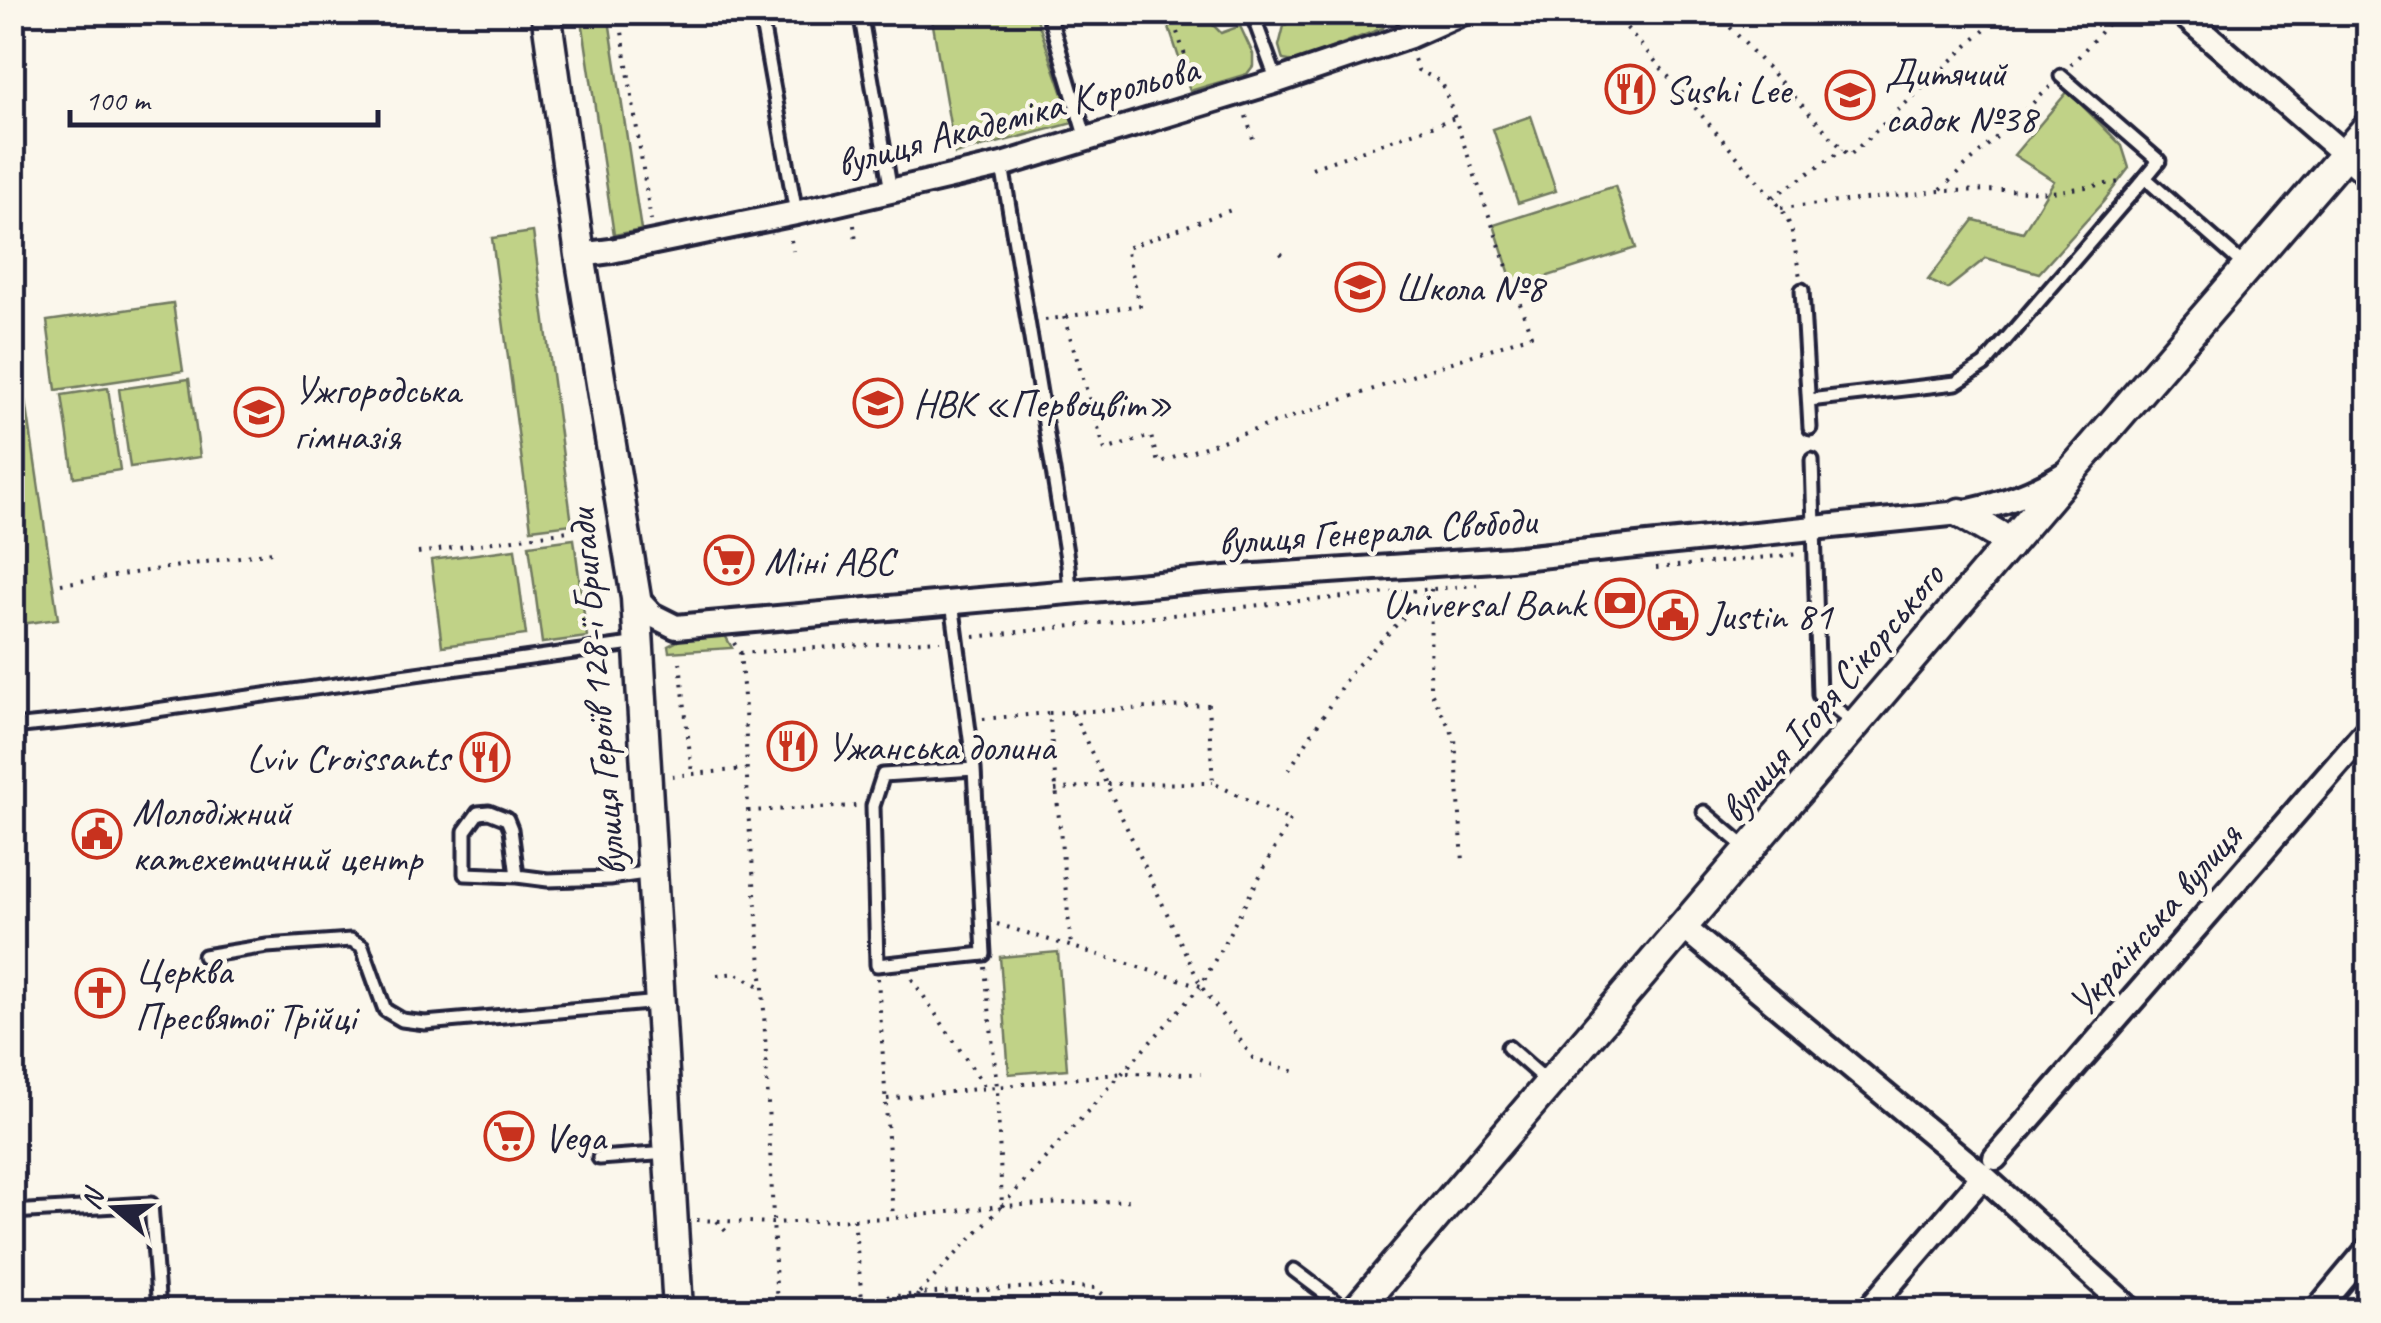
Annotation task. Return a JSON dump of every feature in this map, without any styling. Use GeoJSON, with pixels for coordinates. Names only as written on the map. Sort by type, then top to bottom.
{"type":"FeatureCollection","features":[{"type":"Feature","properties":{"kind":"street","name":"вулиця Героїв 128-ї Бригади"},"geometry":{"type":"LineString","coordinates":[[546,12],[580,255],[636,598],[678,1310]]}},
{"type":"Feature","properties":{"kind":"street","name":"вулиця Академіка Корольова"},"geometry":{"type":"LineString","coordinates":[[580,255],[796,213],[1002,165],[1277,81],[1410,36],[1464,12]]}},
{"type":"Feature","properties":{"kind":"street"},"geometry":{"type":"LineString","coordinates":[[2180,12],[2368,175]]}},
{"type":"Feature","properties":{"kind":"street","name":"вулиця Ігоря Сікорського"},"geometry":{"type":"LineString","coordinates":[[1356,1310],[2368,127]]}},
{"type":"Feature","properties":{"kind":"street","name":"вулиця Генерала Свободи"},"geometry":{"type":"LineString","coordinates":[[676,627],[1226,578],[1815,541],[2017,497],[2074,468]]}},
{"type":"Feature","properties":{"kind":"street"},"geometry":{"type":"LineString","coordinates":[[1960,512],[1998,536],[2007,548]]}},
{"type":"Feature","properties":{"kind":"street"},"geometry":{"type":"LineString","coordinates":[[636,598],[652,616],[676,627]]}},
{"type":"Feature","properties":{"kind":"street"},"geometry":{"type":"LineString","coordinates":[[640,651],[676,627]]}},
{"type":"Feature","properties":{"kind":"street","name":"Українська вулиця"},"geometry":{"type":"LineString","coordinates":[[1868,1310],[2368,729]]}},
{"type":"Feature","properties":{"kind":"street"},"geometry":{"type":"LineString","coordinates":[[1683,927],[1989,1167],[2131,1310]]}},
{"type":"Feature","properties":{"kind":"street"},"geometry":{"type":"LineString","coordinates":[[2317,1310],[2368,1250]]}},
{"type":"Feature","properties":{"kind":"lane"},"geometry":{"type":"LineString","coordinates":[[760,12],[796,213]]}},
{"type":"Feature","properties":{"kind":"lane"},"geometry":{"type":"LineString","coordinates":[[860,12],[891,190]]}},
{"type":"Feature","properties":{"kind":"lane"},"geometry":{"type":"LineString","coordinates":[[1048,12],[1086,140]]}},
{"type":"Feature","properties":{"kind":"lane"},"geometry":{"type":"LineString","coordinates":[[1400,12],[1410,36]]}},
{"type":"Feature","properties":{"kind":"lane"},"geometry":{"type":"LineString","coordinates":[[1253,16],[1277,81]]}},
{"type":"Feature","properties":{"kind":"lane"},"geometry":{"type":"LineString","coordinates":[[1809,400],[1956,383],[1984,365],[2159,161],[2061,76]]}},
{"type":"Feature","properties":{"kind":"lane"},"geometry":{"type":"LineString","coordinates":[[1002,165],[1070,593]]}},
{"type":"Feature","properties":{"kind":"lane"},"geometry":{"type":"LineString","coordinates":[[2145,178],[2247,268]]}},
{"type":"Feature","properties":{"kind":"lane"},"geometry":{"type":"LineString","coordinates":[[1802,290],[1810,428]]}},
{"type":"Feature","properties":{"kind":"lane"},"geometry":{"type":"LineString","coordinates":[[1812,460],[1819,695],[1856,725]]}},
{"type":"Feature","properties":{"kind":"lane"},"geometry":{"type":"LineString","coordinates":[[952,602],[974,768],[984,954],[877,965],[873,806],[883,775],[974,768]]}},
{"type":"Feature","properties":{"kind":"lane"},"geometry":{"type":"LineString","coordinates":[[12,727],[640,651]]}},
{"type":"Feature","properties":{"kind":"lane"},"geometry":{"type":"LineString","coordinates":[[1704,812],[1749,850]]}},
{"type":"Feature","properties":{"kind":"lane"},"geometry":{"type":"LineString","coordinates":[[518,876],[507,818],[478,813],[465,831],[465,874],[548,880],[652,872]]}},
{"type":"Feature","properties":{"kind":"lane"},"geometry":{"type":"LineString","coordinates":[[204,956],[268,946],[351,940],[362,946],[385,1010],[402,1020],[425,1023],[660,1002]]}},
{"type":"Feature","properties":{"kind":"lane"},"geometry":{"type":"LineString","coordinates":[[1508,1047],[1550,1084]]}},
{"type":"Feature","properties":{"kind":"lane"},"geometry":{"type":"LineString","coordinates":[[599,1158],[669,1154]]}},
{"type":"Feature","properties":{"kind":"lane"},"geometry":{"type":"LineString","coordinates":[[12,1212],[151,1204],[159,1310]]}},
{"type":"Feature","properties":{"kind":"lane"},"geometry":{"type":"LineString","coordinates":[[1294,1270],[1346,1310]]}},
{"type":"Feature","properties":{"kind":"path"},"geometry":{"type":"LineString","coordinates":[[619,12],[654,241]]}},
{"type":"Feature","properties":{"kind":"path"},"geometry":{"type":"LineString","coordinates":[[1181,12],[1176,29],[1201,106]]}},
{"type":"Feature","properties":{"kind":"path"},"geometry":{"type":"LineString","coordinates":[[1613,12],[1781,208],[1790,227],[1802,290]]}},
{"type":"Feature","properties":{"kind":"path"},"geometry":{"type":"LineString","coordinates":[[1716,12],[1850,156],[2004,12]]}},
{"type":"Feature","properties":{"kind":"path"},"geometry":{"type":"LineString","coordinates":[[1940,190],[2061,76],[2118,12]]}},
{"type":"Feature","properties":{"kind":"path"},"geometry":{"type":"LineString","coordinates":[[1064,317],[1105,450],[1150,436],[1158,462],[1531,335],[1442,82],[1418,70]]}},
{"type":"Feature","properties":{"kind":"path"},"geometry":{"type":"LineString","coordinates":[[1246,116],[1254,142]]}},
{"type":"Feature","properties":{"kind":"path"},"geometry":{"type":"LineString","coordinates":[[1312,168],[1455,118]]}},
{"type":"Feature","properties":{"kind":"path"},"geometry":{"type":"LineString","coordinates":[[1772,198],[1843,150]]}},
{"type":"Feature","properties":{"kind":"path"},"geometry":{"type":"LineString","coordinates":[[1781,208],[1940,190],[2052,192],[2145,178]]}},
{"type":"Feature","properties":{"kind":"path"},"geometry":{"type":"LineString","coordinates":[[1029,322],[1140,305],[1126,248],[1234,210]]}},
{"type":"Feature","properties":{"kind":"path"},"geometry":{"type":"LineString","coordinates":[[854,225],[856,242]]}},
{"type":"Feature","properties":{"kind":"path"},"geometry":{"type":"LineString","coordinates":[[791,240],[793,252]]}},
{"type":"Feature","properties":{"kind":"path"},"geometry":{"type":"LineString","coordinates":[[418,553],[582,528]]}},
{"type":"Feature","properties":{"kind":"path"},"geometry":{"type":"LineString","coordinates":[[1643,569],[1815,541]]}},
{"type":"Feature","properties":{"kind":"path"},"geometry":{"type":"LineString","coordinates":[[61,584],[272,552]]}},
{"type":"Feature","properties":{"kind":"path"},"geometry":{"type":"LineString","coordinates":[[740,654],[957,639],[1489,584]]}},
{"type":"Feature","properties":{"kind":"path"},"geometry":{"type":"LineString","coordinates":[[1289,770],[1350,673],[1432,589]]}},
{"type":"Feature","properties":{"kind":"path"},"geometry":{"type":"LineString","coordinates":[[1432,589],[1430,690],[1455,738],[1463,862]]}},
{"type":"Feature","properties":{"kind":"path"},"geometry":{"type":"LineString","coordinates":[[726,622],[726,630],[740,654],[763,988],[777,1310]]}},
{"type":"Feature","properties":{"kind":"path"},"geometry":{"type":"LineString","coordinates":[[680,662],[692,773]]}},
{"type":"Feature","properties":{"kind":"path"},"geometry":{"type":"LineString","coordinates":[[968,721],[1208,705],[1213,784]]}},
{"type":"Feature","properties":{"kind":"path"},"geometry":{"type":"LineString","coordinates":[[1073,713],[1202,986],[1253,1058],[1301,1074]]}},
{"type":"Feature","properties":{"kind":"path"},"geometry":{"type":"LineString","coordinates":[[1049,714],[1071,946]]}},
{"type":"Feature","properties":{"kind":"path"},"geometry":{"type":"LineString","coordinates":[[647,780],[746,769]]}},
{"type":"Feature","properties":{"kind":"path"},"geometry":{"type":"LineString","coordinates":[[910,1310],[918,1294],[1202,986],[1290,819],[1213,784],[1106,784],[1055,790]]}},
{"type":"Feature","properties":{"kind":"path"},"geometry":{"type":"LineString","coordinates":[[748,812],[873,806]]}},
{"type":"Feature","properties":{"kind":"path"},"geometry":{"type":"LineString","coordinates":[[982,920],[1202,986]]}},
{"type":"Feature","properties":{"kind":"path"},"geometry":{"type":"LineString","coordinates":[[984,954],[997,1088],[1002,1206]]}},
{"type":"Feature","properties":{"kind":"path"},"geometry":{"type":"LineString","coordinates":[[901,962],[986,1089]]}},
{"type":"Feature","properties":{"kind":"path"},"geometry":{"type":"LineString","coordinates":[[877,965],[893,1218]]}},
{"type":"Feature","properties":{"kind":"path"},"geometry":{"type":"LineString","coordinates":[[716,975],[736,973],[763,988]]}},
{"type":"Feature","properties":{"kind":"path"},"geometry":{"type":"LineString","coordinates":[[887,1099],[1124,1073],[1201,1074]]}},
{"type":"Feature","properties":{"kind":"path"},"geometry":{"type":"LineString","coordinates":[[672,1220],[772,1224],[1134,1200]]}},
{"type":"Feature","properties":{"kind":"path"},"geometry":{"type":"LineString","coordinates":[[854,1220],[862,1299],[1052,1286],[1095,1288],[1115,1304]]}},
{"type":"Feature","properties":{"kind":"path"},"geometry":{"type":"LineString","coordinates":[[717,1221],[729,1234]]}},
{"type":"Feature","properties":{"kind":"green space"},"geometry":{"type":"Polygon","coordinates":[[[1390,12],[1383,28],[1295,62],[1283,60],[1279,46],[1284,26],[1306,13],[1390,12]]]}},
{"type":"Feature","properties":{"kind":"green space"},"geometry":{"type":"Polygon","coordinates":[[[581,13],[608,13],[641,230],[614,235],[581,13]]]}},
{"type":"Feature","properties":{"kind":"green space"},"geometry":{"type":"Polygon","coordinates":[[[931,13],[1035,13],[1073,123],[955,154],[931,13]]]}},
{"type":"Feature","properties":{"kind":"green space"},"geometry":{"type":"Polygon","coordinates":[[[1164,13],[1207,13],[1221,33],[1240,26],[1253,54],[1253,66],[1247,74],[1190,91],[1164,13]]]}},
{"type":"Feature","properties":{"kind":"green space"},"geometry":{"type":"Polygon","coordinates":[[[2068,91],[2122,146],[2129,168],[2039,273],[1986,258],[1947,289],[1928,280],[1974,220],[2023,232],[2054,181],[2014,155],[2068,91]]]}},
{"type":"Feature","properties":{"kind":"green space"},"geometry":{"type":"Polygon","coordinates":[[[1531,116],[1556,191],[1518,203],[1493,129],[1531,116]]]}},
{"type":"Feature","properties":{"kind":"green space"},"geometry":{"type":"Polygon","coordinates":[[[1615,186],[1636,248],[1514,287],[1494,225],[1615,186]]]}},
{"type":"Feature","properties":{"kind":"green space"},"geometry":{"type":"Polygon","coordinates":[[[533,232],[572,524],[531,529],[492,238],[533,232]]]}},
{"type":"Feature","properties":{"kind":"green space"},"geometry":{"type":"Polygon","coordinates":[[[173,303],[183,371],[56,390],[47,321],[173,303]]]}},
{"type":"Feature","properties":{"kind":"green space"},"geometry":{"type":"Polygon","coordinates":[[[189,379],[200,457],[130,467],[119,389],[189,379]]]}},
{"type":"Feature","properties":{"kind":"green space"},"geometry":{"type":"Polygon","coordinates":[[[24,387],[58,619],[13,625],[12,389],[24,387]]]}},
{"type":"Feature","properties":{"kind":"green space"},"geometry":{"type":"Polygon","coordinates":[[[108,388],[120,470],[74,477],[62,395],[108,388]]]}},
{"type":"Feature","properties":{"kind":"green space"},"geometry":{"type":"Polygon","coordinates":[[[574,539],[587,637],[542,643],[529,545],[574,539]]]}},
{"type":"Feature","properties":{"kind":"green space"},"geometry":{"type":"Polygon","coordinates":[[[515,549],[526,635],[442,646],[431,560],[515,549]]]}},
{"type":"Feature","properties":{"kind":"green space"},"geometry":{"type":"Polygon","coordinates":[[[721,628],[732,648],[669,652],[668,646],[696,632],[721,628]]]}},
{"type":"Feature","properties":{"kind":"green space"},"geometry":{"type":"Polygon","coordinates":[[[1058,952],[1067,1069],[1009,1074],[1000,957],[1058,952]]]}},
{"type":"Feature","properties":{"kind":"place","name":"Sushi Lee"},"geometry":{"type":"Point","coordinates":[1630,89]}},
{"type":"Feature","properties":{"kind":"place","name":"Дитячий садок №38"},"geometry":{"type":"Point","coordinates":[1850,95]}},
{"type":"Feature","properties":{"kind":"place","name":"Школа №8"},"geometry":{"type":"Point","coordinates":[1360,287]}},
{"type":"Feature","properties":{"kind":"place","name":"НВК «Первоцвіт»"},"geometry":{"type":"Point","coordinates":[878,403]}},
{"type":"Feature","properties":{"kind":"place","name":"Ужгородська гімназія"},"geometry":{"type":"Point","coordinates":[259,412]}},
{"type":"Feature","properties":{"kind":"place","name":"Міні ABC"},"geometry":{"type":"Point","coordinates":[729,560]}},
{"type":"Feature","properties":{"kind":"place","name":"Universal Bank"},"geometry":{"type":"Point","coordinates":[1620,603]}},
{"type":"Feature","properties":{"kind":"place","name":"Justin 81"},"geometry":{"type":"Point","coordinates":[1673,615]}},
{"type":"Feature","properties":{"kind":"place","name":"Ужанська долина"},"geometry":{"type":"Point","coordinates":[792,746]}},
{"type":"Feature","properties":{"kind":"place","name":"Lviv Croissants"},"geometry":{"type":"Point","coordinates":[485,757]}},
{"type":"Feature","properties":{"kind":"place","name":"Молодіжний катехетичний центр"},"geometry":{"type":"Point","coordinates":[97,834]}},
{"type":"Feature","properties":{"kind":"place","name":"Церква Пресвятої Трійці"},"geometry":{"type":"Point","coordinates":[100,993]}},
{"type":"Feature","properties":{"kind":"place","name":"Vega"},"geometry":{"type":"Point","coordinates":[509,1136]}}]}
